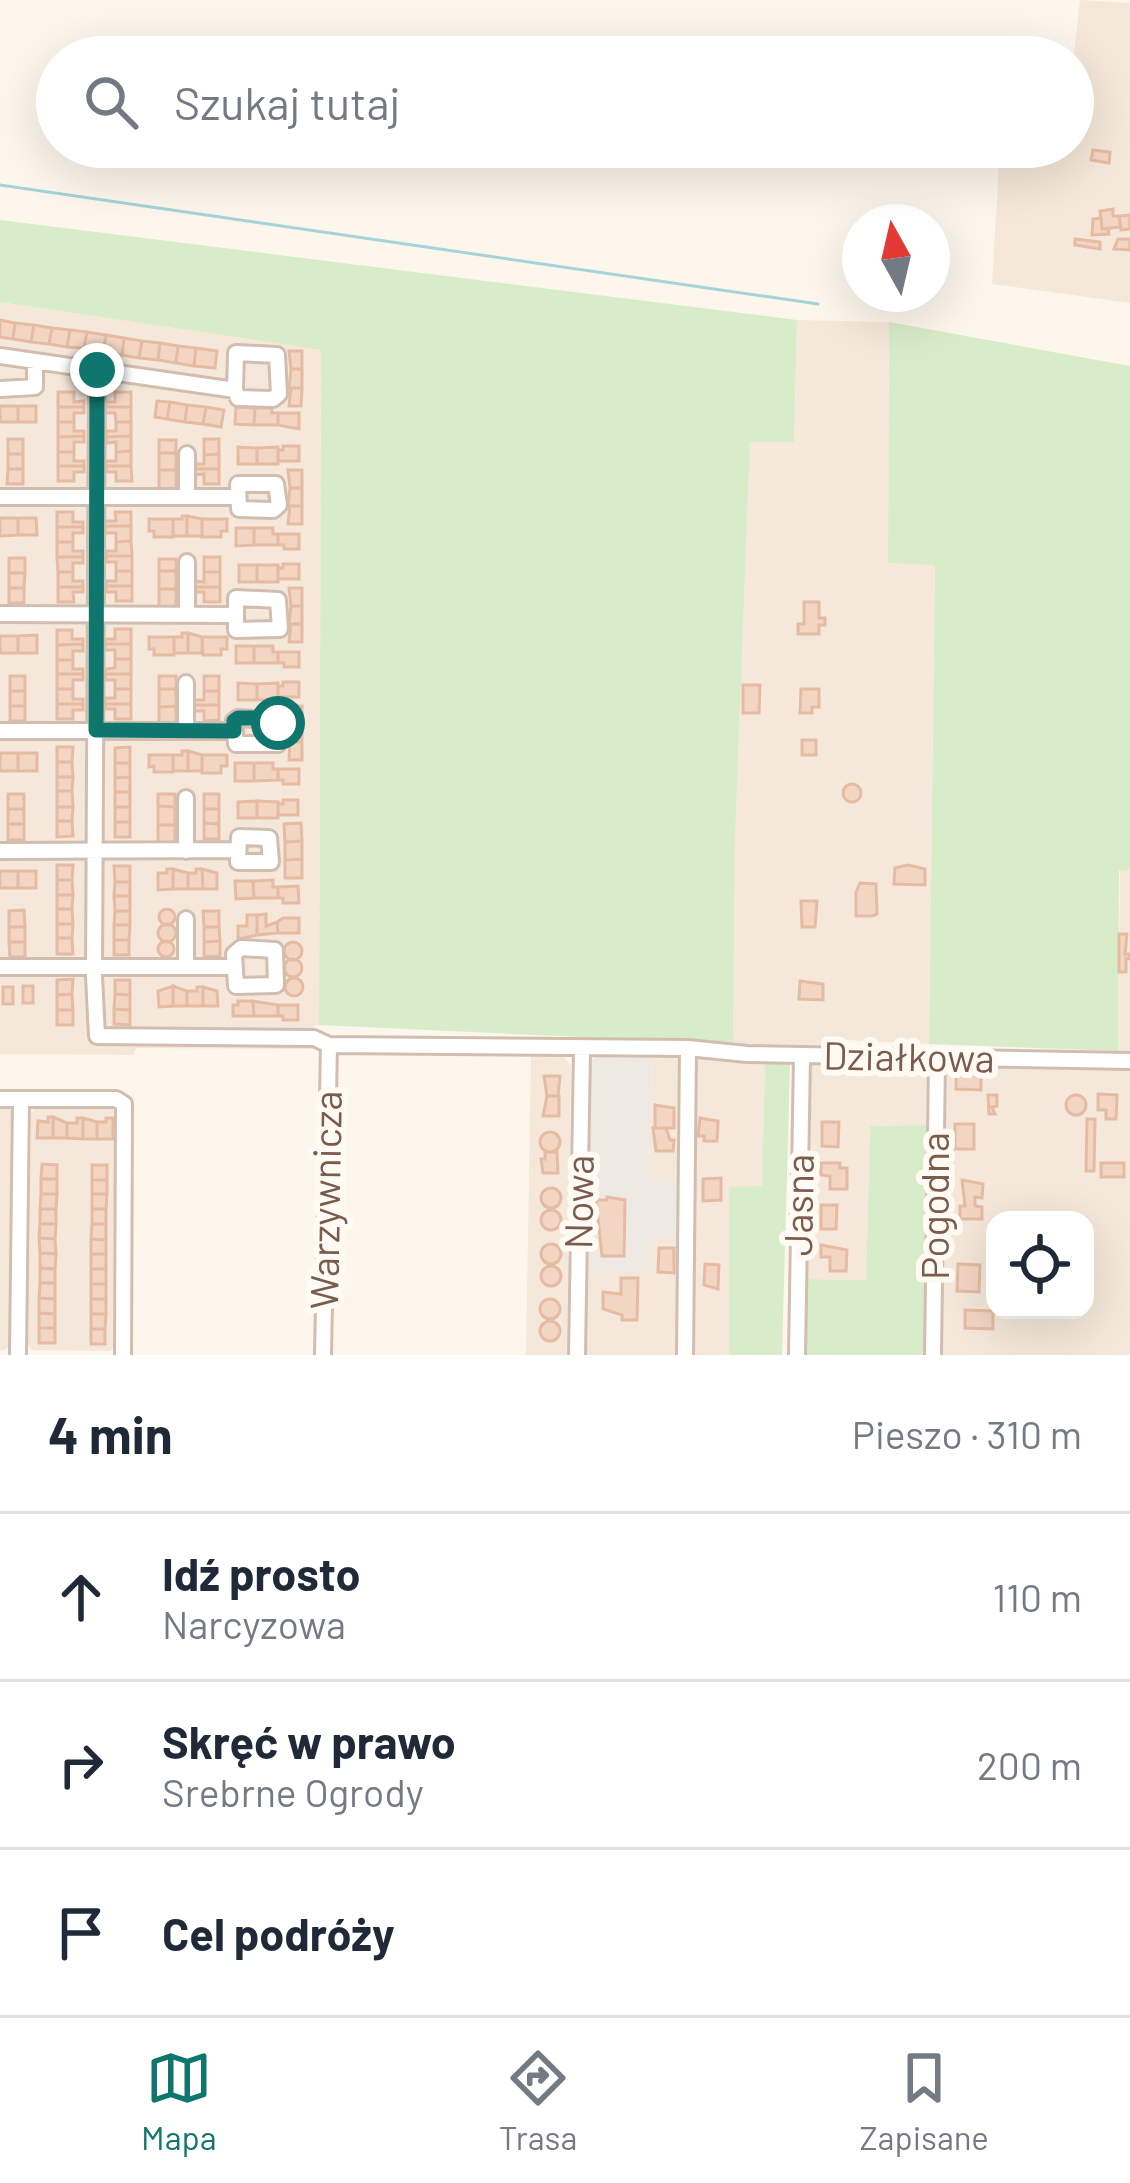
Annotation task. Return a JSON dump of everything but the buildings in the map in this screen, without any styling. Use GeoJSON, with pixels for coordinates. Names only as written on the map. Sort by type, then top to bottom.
{"type":"FeatureCollection","features":[{"type":"Feature","properties":{"kind":"street"},"geometry":{"type":"LineString","coordinates":[[236,353],[277,355],[278,397],[238,398],[235,390],[236,353]]}},
{"type":"Feature","properties":{"kind":"street"},"geometry":{"type":"LineString","coordinates":[[0,356],[235,390]]}},
{"type":"Feature","properties":{"kind":"street"},"geometry":{"type":"LineString","coordinates":[[0,389],[35,387],[35,362]]}},
{"type":"Feature","properties":{"kind":"street"},"geometry":{"type":"LineString","coordinates":[[94,967],[97,370]]}},
{"type":"Feature","properties":{"kind":"street"},"geometry":{"type":"LineString","coordinates":[[187,454],[187,496]]}},
{"type":"Feature","properties":{"kind":"street"},"geometry":{"type":"LineString","coordinates":[[0,497],[236,497]]}},
{"type":"Feature","properties":{"kind":"street"},"geometry":{"type":"LineString","coordinates":[[187,562],[187,614]]}},
{"type":"Feature","properties":{"kind":"street"},"geometry":{"type":"LineString","coordinates":[[0,614],[234,615]]}},
{"type":"Feature","properties":{"kind":"street"},"geometry":{"type":"LineString","coordinates":[[186,683],[186,731]]}},
{"type":"Feature","properties":{"kind":"street"},"geometry":{"type":"LineString","coordinates":[[0,731],[234,731]]}},
{"type":"Feature","properties":{"kind":"street"},"geometry":{"type":"LineString","coordinates":[[186,798],[186,851]]}},
{"type":"Feature","properties":{"kind":"street"},"geometry":{"type":"LineString","coordinates":[[0,851],[236,850]]}},
{"type":"Feature","properties":{"kind":"street"},"geometry":{"type":"LineString","coordinates":[[186,967],[187,919]]}},
{"type":"Feature","properties":{"kind":"street"},"geometry":{"type":"LineString","coordinates":[[0,967],[234,967]]}},
{"type":"Feature","properties":{"kind":"street","name":"Działkowa"},"geometry":{"type":"LineString","coordinates":[[94,967],[98,1036],[1130,1061]]}},
{"type":"Feature","properties":{"kind":"street","name":"Warzywnicza"},"geometry":{"type":"LineString","coordinates":[[323,1355],[329,1045]]}},
{"type":"Feature","properties":{"kind":"street","name":"Nowa"},"geometry":{"type":"LineString","coordinates":[[577,1355],[582,1048]]}},
{"type":"Feature","properties":{"kind":"street"},"geometry":{"type":"LineString","coordinates":[[686,1355],[688,1048]]}},
{"type":"Feature","properties":{"kind":"street","name":"Jasna"},"geometry":{"type":"LineString","coordinates":[[797,1355],[802,1055]]}},
{"type":"Feature","properties":{"kind":"street","name":"Pogodna"},"geometry":{"type":"LineString","coordinates":[[933,1355],[937,1058]]}},
{"type":"Feature","properties":{"kind":"street"},"geometry":{"type":"LineString","coordinates":[[0,1099],[121,1101],[127,1110],[123,1355]]}},
{"type":"Feature","properties":{"kind":"street"},"geometry":{"type":"LineString","coordinates":[[18,1355],[21,1100]]}},
{"type":"Feature","properties":{"kind":"shaded area"},"geometry":{"type":"Polygon","coordinates":[[[1080,0],[1130,3],[1130,303],[992,284],[999,168],[1094,168],[1094,36],[1076,36],[1080,0]]]}},
{"type":"Feature","properties":{"kind":"shaded area"},"geometry":{"type":"Polygon","coordinates":[[[0,302],[321,350],[319,1025],[314,1026],[313,1049],[136,1048],[134,1055],[0,1054],[0,302]]]}},
{"type":"Feature","properties":{"kind":"shaded area"},"geometry":{"type":"Polygon","coordinates":[[[797,320],[889,322],[888,563],[935,564],[929,1044],[844,1040],[843,1049],[733,1044],[735,842],[750,441],[794,441],[797,320]]]}},
{"type":"Feature","properties":{"kind":"shaded area"},"geometry":{"type":"Polygon","coordinates":[[[1120,870],[1130,870],[1130,1051],[1118,1051],[1120,870]]]}},
{"type":"Feature","properties":{"kind":"shaded area"},"geometry":{"type":"Polygon","coordinates":[[[531,1055],[563,1055],[571,1066],[567,1355],[526,1355],[531,1055]]]}},
{"type":"Feature","properties":{"kind":"shaded area"},"geometry":{"type":"Polygon","coordinates":[[[595,1057],[652,1057],[649,1180],[681,1181],[680,1238],[649,1238],[648,1272],[587,1271],[588,1064],[595,1057]]]}},
{"type":"Feature","properties":{"kind":"shaded area"},"geometry":{"type":"Polygon","coordinates":[[[652,1057],[683,1057],[681,1181],[649,1181],[652,1057]]]}},
{"type":"Feature","properties":{"kind":"shaded area"},"geometry":{"type":"Polygon","coordinates":[[[694,1058],[765,1060],[762,1187],[730,1187],[729,1355],[690,1355],[694,1058]]]}},
{"type":"Feature","properties":{"kind":"shaded area"},"geometry":{"type":"Polygon","coordinates":[[[821,1061],[920,1063],[927,1071],[926,1125],[870,1126],[866,1280],[806,1279],[807,1067],[821,1061]]]}},
{"type":"Feature","properties":{"kind":"shaded area"},"geometry":{"type":"Polygon","coordinates":[[[956,1066],[1130,1068],[1130,1355],[941,1355],[946,1073],[956,1066]]]}},
{"type":"Feature","properties":{"kind":"shaded area"},"geometry":{"type":"Polygon","coordinates":[[[0,1106],[12,1112],[9,1346],[4,1350],[0,1350],[0,1106]]]}},
{"type":"Feature","properties":{"kind":"shaded area"},"geometry":{"type":"Polygon","coordinates":[[[36,1107],[112,1108],[119,1114],[116,1347],[110,1351],[32,1350],[28,1345],[31,1113],[36,1107]]]}},
{"type":"Feature","properties":{"kind":"shaded area"},"geometry":{"type":"Polygon","coordinates":[[[648,1238],[680,1238],[680,1355],[585,1355],[587,1271],[647,1271],[648,1238]]]}},
{"type":"Feature","properties":{"kind":"green space"},"geometry":{"type":"Polygon","coordinates":[[[0,220],[797,320],[794,442],[750,442],[735,842],[733,1044],[319,1025],[321,350],[0,302],[0,220]]]}},
{"type":"Feature","properties":{"kind":"green space"},"geometry":{"type":"Polygon","coordinates":[[[889,322],[1130,366],[1130,870],[1119,871],[1118,1051],[929,1044],[935,565],[888,563],[889,322]]]}},
{"type":"Feature","properties":{"kind":"green space"},"geometry":{"type":"Polygon","coordinates":[[[765,1060],[790,1065],[782,1355],[729,1355],[729,1187],[762,1186],[765,1060]]]}},
{"type":"Feature","properties":{"kind":"green space"},"geometry":{"type":"Polygon","coordinates":[[[926,1125],[925,1355],[806,1355],[806,1279],[866,1280],[870,1126],[926,1125]]]}},
{"type":"Feature","properties":{"kind":"waterway"},"geometry":{"type":"LineString","coordinates":[[0,185],[818,304]]}},
{"type":"Feature","properties":{"kind":"route"},"geometry":{"type":"LineString","coordinates":[[97,370],[96,730],[234,731],[238,718],[272,718],[278,723]]}}]}
